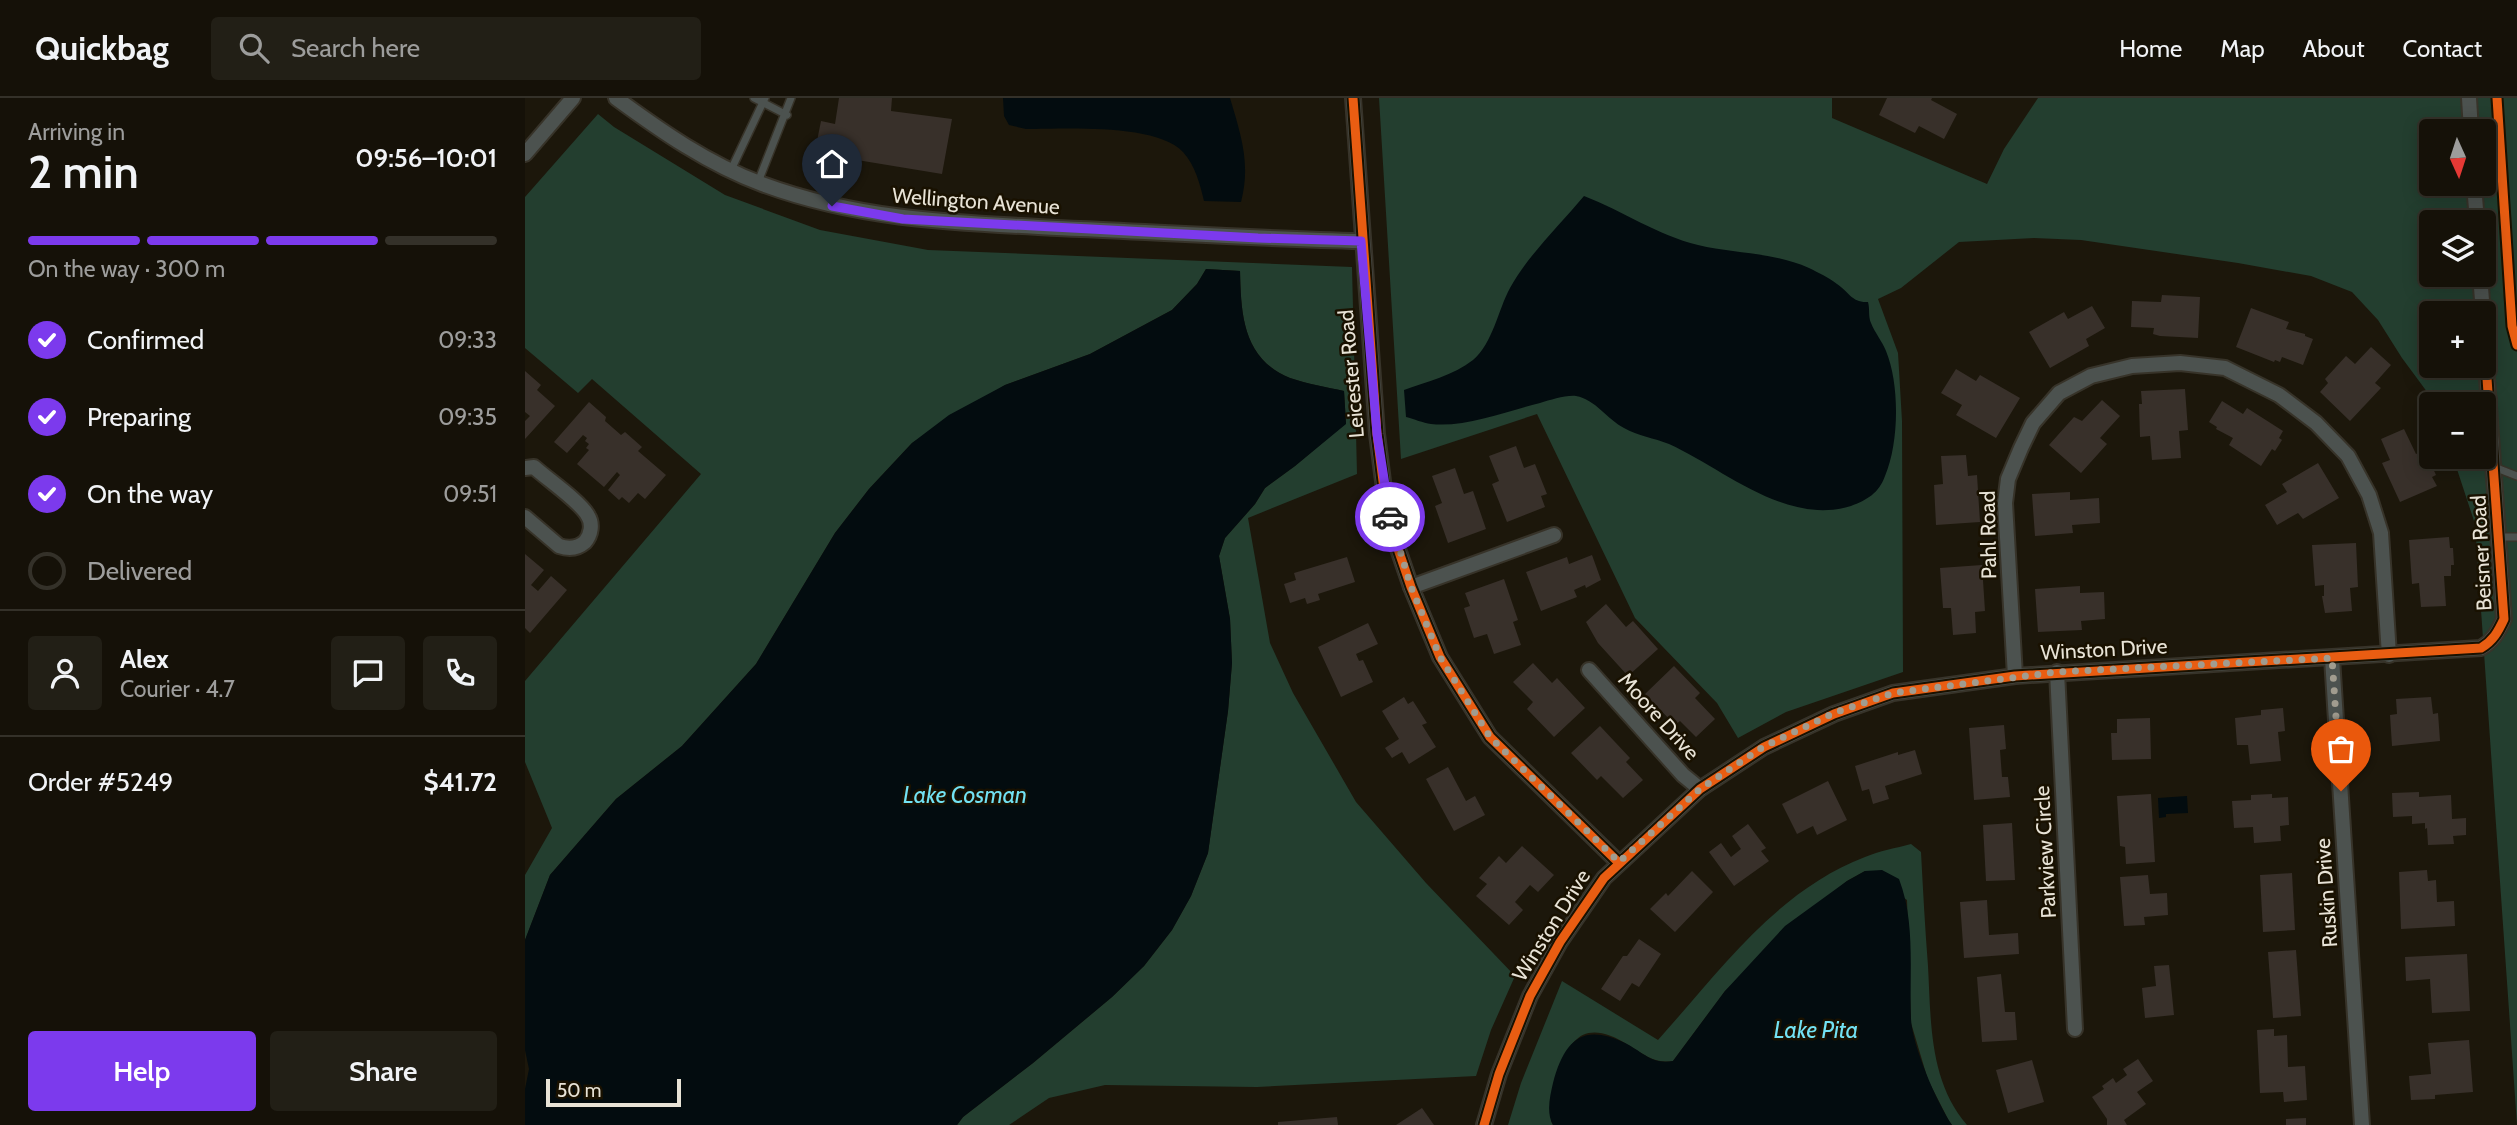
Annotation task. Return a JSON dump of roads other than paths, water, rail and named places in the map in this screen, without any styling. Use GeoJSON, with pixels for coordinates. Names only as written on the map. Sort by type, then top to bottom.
{"type":"FeatureCollection","features":[{"type":"Feature","properties":{"kind":"street"},"geometry":{"type":"LineString","coordinates":[[525,154],[573,98]]}},
{"type":"Feature","properties":{"kind":"street","name":"Wellington Avenue"},"geometry":{"type":"LineString","coordinates":[[616,98],[665,134],[730,171],[758,183],[832,206],[903,219],[1361,241]]}},
{"type":"Feature","properties":{"kind":"street","name":"Leicester Road"},"geometry":{"type":"LineString","coordinates":[[1353,98],[1361,241],[1377,434],[1385,497],[1411,587],[1440,657],[1490,737],[1619,862]]}},
{"type":"Feature","properties":{"kind":"street"},"geometry":{"type":"LineString","coordinates":[[2469,98],[2470,119]]}},
{"type":"Feature","properties":{"kind":"street","name":"Pahl Road"},"geometry":{"type":"LineString","coordinates":[[2015,676],[2005,503],[2008,479],[2021,448],[2033,423],[2059,393],[2091,376],[2132,366],[2156,364],[2180,363],[2225,368],[2279,395],[2316,423],[2348,456],[2369,495],[2381,533],[2389,655]]}},
{"type":"Feature","properties":{"kind":"street"},"geometry":{"type":"LineString","coordinates":[[525,468],[534,467],[587,513],[591,528],[585,541],[573,548],[566,548],[559,546],[525,517]]}},
{"type":"Feature","properties":{"kind":"street","name":"Beisner Road"},"geometry":{"type":"LineString","coordinates":[[2481,648],[2497,634],[2504,619],[2494,469]]}},
{"type":"Feature","properties":{"kind":"street"},"geometry":{"type":"LineString","coordinates":[[1411,587],[1553,535]]}},
{"type":"Feature","properties":{"kind":"street","name":"Winston Drive"},"geometry":{"type":"LineString","coordinates":[[1484,1125],[1499,1074],[1530,996],[1560,942],[1604,878],[1700,789],[1763,747],[1834,713],[1893,693],[2015,676],[2481,648]]}},
{"type":"Feature","properties":{"kind":"street","name":"Ruskin Drive"},"geometry":{"type":"LineString","coordinates":[[2332,658],[2362,1125]]}},
{"type":"Feature","properties":{"kind":"street","name":"Moore Drive"},"geometry":{"type":"LineString","coordinates":[[1589,670],[1683,775],[1700,789]]}},
{"type":"Feature","properties":{"kind":"street","name":"Parkview Circle"},"geometry":{"type":"LineString","coordinates":[[2057,672],[2075,1029]]}},
{"type":"Feature","properties":{"kind":"lane"},"geometry":{"type":"LineString","coordinates":[[754,98],[765,101],[787,115]]}},
{"type":"Feature","properties":{"kind":"lane"},"geometry":{"type":"LineString","coordinates":[[758,183],[787,115],[791,98]]}},
{"type":"Feature","properties":{"kind":"lane"},"geometry":{"type":"LineString","coordinates":[[730,171],[765,101]]}},
{"type":"Feature","properties":{"kind":"lane"},"geometry":{"type":"LineString","coordinates":[[2496,468],[2517,476]]}},
{"type":"Feature","properties":{"kind":"lane"},"geometry":{"type":"LineString","coordinates":[[2498,537],[2517,537]]}},
{"type":"Feature","properties":{"kind":"water"},"geometry":{"type":"Polygon","coordinates":[[[1003,98],[1230,98],[1245,162],[1241,202],[1204,201],[1191,163],[1183,152],[1170,143],[1131,132],[1026,129],[1009,125],[1004,116],[1003,98]]]}},
{"type":"Feature","properties":{"kind":"water"},"geometry":{"type":"Polygon","coordinates":[[[1584,196],[1683,241],[1796,263],[1830,279],[1854,299],[1868,302],[1871,323],[1891,365],[1896,397],[1890,463],[1876,491],[1851,506],[1827,510],[1779,502],[1669,444],[1624,428],[1589,401],[1576,396],[1558,398],[1457,424],[1431,424],[1406,417],[1404,390],[1457,370],[1480,353],[1510,288],[1535,252],[1584,196]]]}},
{"type":"Feature","properties":{"kind":"water","name":"Lake Cosman"},"geometry":{"type":"Polygon","coordinates":[[[1206,269],[1240,271],[1244,319],[1254,347],[1274,370],[1290,378],[1344,391],[1346,424],[1265,488],[1255,504],[1225,538],[1219,556],[1230,619],[1232,663],[1208,853],[1191,896],[1172,930],[1144,966],[1112,997],[963,1117],[957,1125],[525,1125],[525,1089],[529,1069],[525,1050],[525,940],[550,875],[616,799],[682,746],[756,664],[835,533],[869,489],[912,443],[949,415],[1005,385],[1090,354],[1172,310],[1197,284],[1206,269]]]}},
{"type":"Feature","properties":{"kind":"water"},"geometry":{"type":"Polygon","coordinates":[[[2187,796],[2188,813],[2166,814],[2166,817],[2159,818],[2158,798],[2187,796]]]}},
{"type":"Feature","properties":{"kind":"water","name":"Lake Pita"},"geometry":{"type":"Polygon","coordinates":[[[1882,870],[1899,879],[1904,896],[1910,931],[1912,1030],[1926,1074],[1952,1125],[1553,1125],[1549,1110],[1557,1068],[1569,1046],[1577,1039],[1597,1034],[1625,1043],[1653,1059],[1673,1061],[1725,991],[1785,926],[1847,881],[1865,871],[1882,870]]]}}]}
